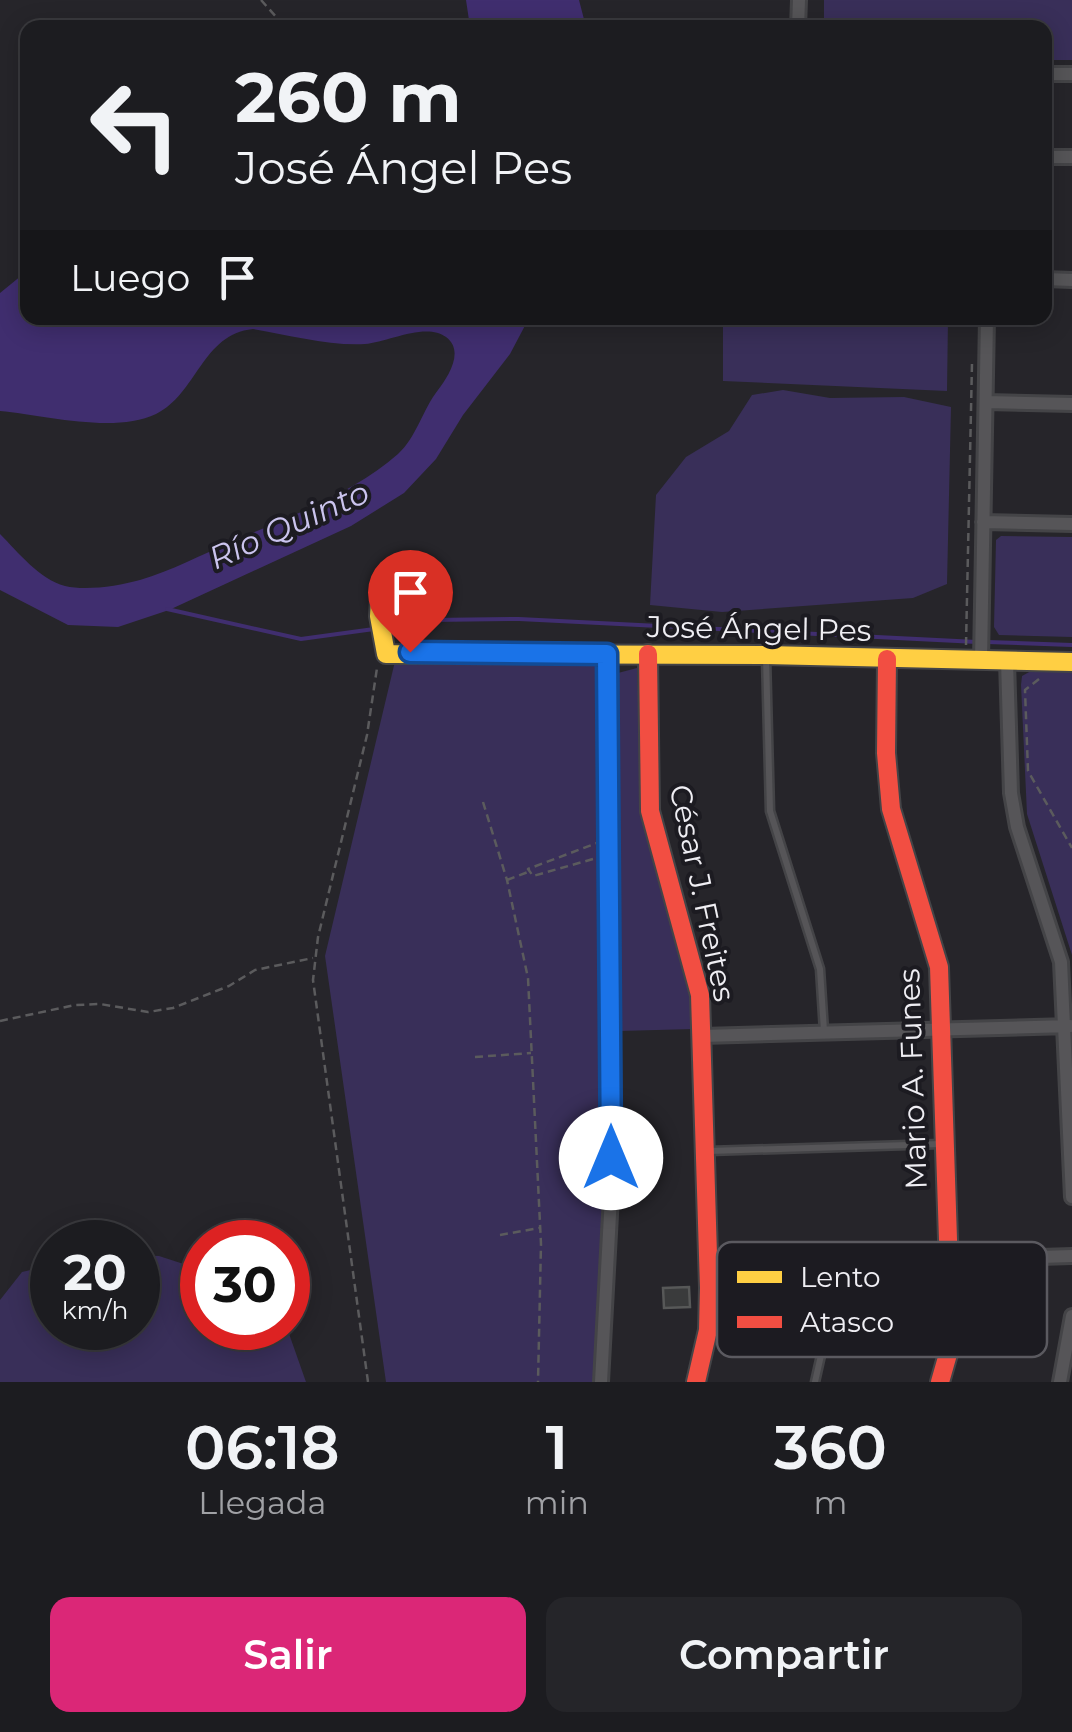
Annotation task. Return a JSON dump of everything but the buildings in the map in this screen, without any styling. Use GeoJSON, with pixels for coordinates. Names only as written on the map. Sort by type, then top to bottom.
{"type":"FeatureCollection","features":[{"type":"Feature","properties":{"kind":"street"},"geometry":{"type":"LineString","coordinates":[[974,661],[984,522],[987,325]]}},
{"type":"Feature","properties":{"kind":"street"},"geometry":{"type":"LineString","coordinates":[[986,402],[1072,404]]}},
{"type":"Feature","properties":{"kind":"street"},"geometry":{"type":"LineString","coordinates":[[984,522],[1072,524]]}},
{"type":"Feature","properties":{"kind":"street"},"geometry":{"type":"LineString","coordinates":[[379,608],[385,649]]}},
{"type":"Feature","properties":{"kind":"street","name":"José Ángel Pes"},"geometry":{"type":"LineString","coordinates":[[385,649],[1072,662]]}},
{"type":"Feature","properties":{"kind":"street"},"geometry":{"type":"LineString","coordinates":[[601,1382],[611,1196],[607,654]]}},
{"type":"Feature","properties":{"kind":"street","name":"César J. Freites"},"geometry":{"type":"LineString","coordinates":[[648,654],[650,811],[695,971],[702,1036],[708,1330],[696,1382]]}},
{"type":"Feature","properties":{"kind":"street","name":"Mario A. Funes"},"geometry":{"type":"LineString","coordinates":[[886,660],[892,813],[939,966],[947,1242]]}},
{"type":"Feature","properties":{"kind":"street"},"geometry":{"type":"LineString","coordinates":[[1007,661],[1011,793],[1018,827],[1058,944],[1068,1026],[1072,1197]]}},
{"type":"Feature","properties":{"kind":"street"},"geometry":{"type":"LineString","coordinates":[[702,1036],[1068,1026]]}},
{"type":"Feature","properties":{"kind":"street"},"geometry":{"type":"LineString","coordinates":[[1047,1257],[1072,1256]]}},
{"type":"Feature","properties":{"kind":"street"},"geometry":{"type":"LineString","coordinates":[[707,1268],[717,1268]]}},
{"type":"Feature","properties":{"kind":"street"},"geometry":{"type":"LineString","coordinates":[[1060,1382],[1072,1316]]}},
{"type":"Feature","properties":{"kind":"street","name":"Mario A. Funes"},"geometry":{"type":"LineString","coordinates":[[940,1382],[947,1357]]}},
{"type":"Feature","properties":{"kind":"lane"},"geometry":{"type":"LineString","coordinates":[[766,655],[770,810],[820,969],[824,1032]]}},
{"type":"Feature","properties":{"kind":"lane"},"geometry":{"type":"LineString","coordinates":[[704,1151],[943,1144]]}},
{"type":"Feature","properties":{"kind":"lane"},"geometry":{"type":"LineString","coordinates":[[814,1382],[820,1357]]}},
{"type":"Feature","properties":{"kind":"path"},"geometry":{"type":"LineString","coordinates":[[261,0],[279,20]]}},
{"type":"Feature","properties":{"kind":"path"},"geometry":{"type":"LineString","coordinates":[[973,350],[974,661]]}},
{"type":"Feature","properties":{"kind":"path"},"geometry":{"type":"LineString","coordinates":[[368,1382],[313,980],[314,957],[367,735],[378,664],[385,649]]}},
{"type":"Feature","properties":{"kind":"path"},"geometry":{"type":"LineString","coordinates":[[1042,676],[1024,690],[1028,770],[1072,848]]}},
{"type":"Feature","properties":{"kind":"path"},"geometry":{"type":"LineString","coordinates":[[483,802],[507,880],[528,978],[540,1228],[538,1382]]}},
{"type":"Feature","properties":{"kind":"path"},"geometry":{"type":"LineString","coordinates":[[529,872],[531,865],[608,847]]}},
{"type":"Feature","properties":{"kind":"path"},"geometry":{"type":"LineString","coordinates":[[529,872],[533,876],[608,847]]}},
{"type":"Feature","properties":{"kind":"path"},"geometry":{"type":"LineString","coordinates":[[507,880],[529,872]]}},
{"type":"Feature","properties":{"kind":"path"},"geometry":{"type":"LineString","coordinates":[[0,1020],[75,1005],[100,1004],[148,1012],[174,1008],[229,986],[255,970],[314,957]]}},
{"type":"Feature","properties":{"kind":"path"},"geometry":{"type":"LineString","coordinates":[[475,1057],[532,1053]]}},
{"type":"Feature","properties":{"kind":"path"},"geometry":{"type":"LineString","coordinates":[[500,1235],[540,1228]]}},
{"type":"Feature","properties":{"kind":"shaded area"},"geometry":{"type":"Polygon","coordinates":[[[824,0],[1072,0],[1072,60],[1052,60],[1052,20],[824,20],[824,0]]]}},
{"type":"Feature","properties":{"kind":"shaded area"},"geometry":{"type":"Polygon","coordinates":[[[723,325],[948,325],[947,391],[723,381],[723,325]]]}},
{"type":"Feature","properties":{"kind":"shaded area"},"geometry":{"type":"Polygon","coordinates":[[[783,390],[830,398],[904,397],[951,407],[947,584],[913,598],[722,612],[650,605],[656,495],[686,457],[729,431],[752,395],[783,390]]]}},
{"type":"Feature","properties":{"kind":"shaded area"},"geometry":{"type":"Polygon","coordinates":[[[1001,536],[1072,537],[1072,637],[999,635],[994,627],[996,540],[1001,536]]]}},
{"type":"Feature","properties":{"kind":"shaded area"},"geometry":{"type":"Polygon","coordinates":[[[396,657],[597,660],[602,869],[602,1237],[594,1382],[386,1382],[325,956],[396,657]]]}},
{"type":"Feature","properties":{"kind":"shaded area"},"geometry":{"type":"Polygon","coordinates":[[[637,668],[643,808],[688,972],[694,1029],[619,1031],[618,673],[637,668]]]}},
{"type":"Feature","properties":{"kind":"shaded area"},"geometry":{"type":"Polygon","coordinates":[[[1031,671],[1072,672],[1072,955],[1027,814],[1021,685],[1022,676],[1031,671]]]}},
{"type":"Feature","properties":{"kind":"shaded area"},"geometry":{"type":"Polygon","coordinates":[[[160,1256],[180,1263],[180,1350],[295,1350],[306,1382],[0,1382],[0,1300],[22,1272],[30,1270],[30,1350],[160,1350],[160,1256]]]}},
{"type":"Feature","properties":{"kind":"water"},"geometry":{"type":"Polygon","coordinates":[[[466,0],[579,0],[584,20],[469,20],[466,0]]]}},
{"type":"Feature","properties":{"kind":"water","name":"Río Quinto"},"geometry":{"type":"Polygon","coordinates":[[[20,277],[20,325],[525,325],[510,354],[463,415],[436,459],[404,493],[351,526],[169,610],[118,627],[68,625],[0,590],[0,534],[38,571],[65,586],[112,586],[175,567],[318,504],[380,469],[410,440],[450,371],[454,349],[446,337],[428,331],[351,344],[253,329],[222,342],[170,405],[156,414],[120,423],[79,422],[0,411],[0,293],[20,277]]]}},
{"type":"Feature","properties":{"kind":"waterway"},"geometry":{"type":"LineString","coordinates":[[167,609],[301,639],[374,629]]}},
{"type":"Feature","properties":{"kind":"waterway"},"geometry":{"type":"LineString","coordinates":[[388,627],[430,620],[519,619],[977,642]]}},
{"type":"Feature","properties":{"kind":"waterway"},"geometry":{"type":"LineString","coordinates":[[987,642],[1072,645]]}},
{"type":"Feature","properties":{"kind":"traffic: slow"},"geometry":{"type":"LineString","coordinates":[[380,599],[386,654],[766,655],[1072,662]]}},
{"type":"Feature","properties":{"kind":"traffic: jam"},"geometry":{"type":"LineString","coordinates":[[648,654],[650,811],[700,995],[709,1288],[708,1330],[696,1382]]}},
{"type":"Feature","properties":{"kind":"traffic: jam"},"geometry":{"type":"LineString","coordinates":[[887,659],[886,753],[891,809],[939,967],[948,1242]]}},
{"type":"Feature","properties":{"kind":"traffic: jam"},"geometry":{"type":"LineString","coordinates":[[940,1382],[947,1357]]}},
{"type":"Feature","properties":{"kind":"route"},"geometry":{"type":"LineString","coordinates":[[410,652],[607,654],[611,1158]]}}]}
